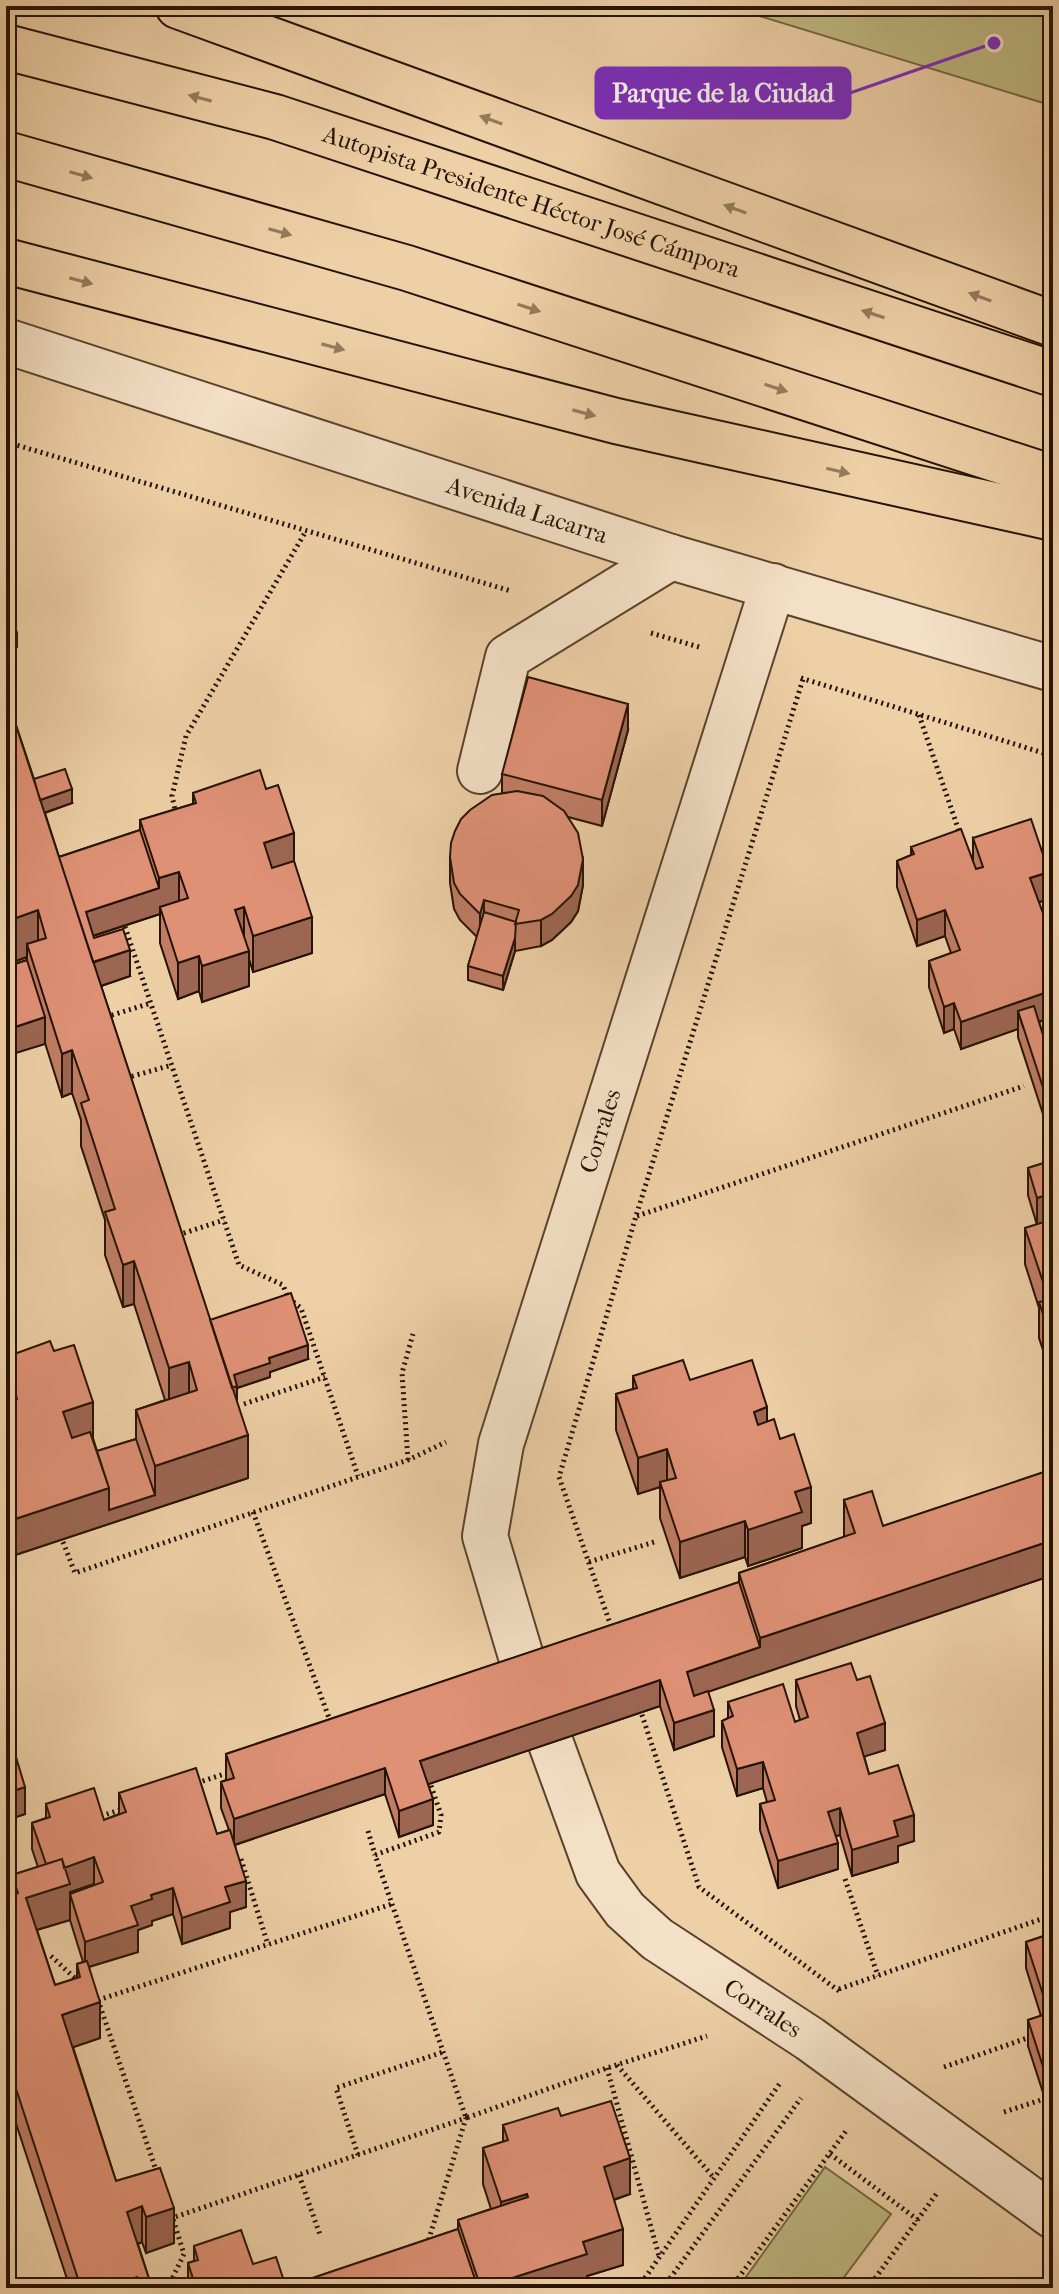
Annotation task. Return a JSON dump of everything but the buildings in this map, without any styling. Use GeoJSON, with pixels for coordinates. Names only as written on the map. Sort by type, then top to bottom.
{"type":"FeatureCollection","features":[{"type":"Feature","properties":{"kind":"highway"},"geometry":{"type":"LineString","coordinates":[[178,6],[1053,324]]}},
{"type":"Feature","properties":{"kind":"highway","name":"Autopista Presidente Héctor José Cámpora"},"geometry":{"type":"LineString","coordinates":[[6,47],[275,117],[1053,374]]}},
{"type":"Feature","properties":{"kind":"highway"},"geometry":{"type":"LineString","coordinates":[[6,154],[407,268],[1053,478]]}},
{"type":"Feature","properties":{"kind":"highway"},"geometry":{"type":"LineString","coordinates":[[6,261],[616,421],[1053,518]]}},
{"type":"Feature","properties":{"kind":"street","name":"Avenida Lacarra"},"geometry":{"type":"LineString","coordinates":[[6,341],[671,557],[1053,669]]}},
{"type":"Feature","properties":{"kind":"street"},"geometry":{"type":"LineString","coordinates":[[480,771],[508,657],[671,557]]}},
{"type":"Feature","properties":{"kind":"street","name":"Corrales"},"geometry":{"type":"LineString","coordinates":[[528,1680],[485,1536],[501,1444],[773,586]]}},
{"type":"Feature","properties":{"kind":"street","name":"Corrales"},"geometry":{"type":"LineString","coordinates":[[550,1741],[598,1873],[625,1910],[657,1939],[810,2039],[1053,2216]]}},
{"type":"Feature","properties":{"kind":"path"},"geometry":{"type":"LineString","coordinates":[[178,818],[172,796],[186,736],[306,531]]}},
{"type":"Feature","properties":{"kind":"path"},"geometry":{"type":"LineString","coordinates":[[615,1637],[559,1477],[636,1216],[803,679]]}},
{"type":"Feature","properties":{"kind":"path"},"geometry":{"type":"LineString","coordinates":[[919,714],[960,834]]}},
{"type":"Feature","properties":{"kind":"path"},"geometry":{"type":"LineString","coordinates":[[120,912],[239,1265],[283,1285],[288,1298],[301,1308],[358,1476]]}},
{"type":"Feature","properties":{"kind":"path"},"geometry":{"type":"LineString","coordinates":[[118,944],[130,941]]}},
{"type":"Feature","properties":{"kind":"path"},"geometry":{"type":"LineString","coordinates":[[104,1018],[151,1003]]}},
{"type":"Feature","properties":{"kind":"path"},"geometry":{"type":"LineString","coordinates":[[126,1078],[172,1065]]}},
{"type":"Feature","properties":{"kind":"path"},"geometry":{"type":"LineString","coordinates":[[636,1216],[1024,1086]]}},
{"type":"Feature","properties":{"kind":"path"},"geometry":{"type":"LineString","coordinates":[[178,1235],[224,1220]]}},
{"type":"Feature","properties":{"kind":"path"},"geometry":{"type":"LineString","coordinates":[[408,1460],[402,1373],[413,1334]]}},
{"type":"Feature","properties":{"kind":"path"},"geometry":{"type":"LineString","coordinates":[[244,1404],[325,1377]]}},
{"type":"Feature","properties":{"kind":"path"},"geometry":{"type":"LineString","coordinates":[[63,1542],[75,1573],[408,1460],[453,1438]]}},
{"type":"Feature","properties":{"kind":"path"},"geometry":{"type":"LineString","coordinates":[[253,1512],[336,1736]]}},
{"type":"Feature","properties":{"kind":"path"},"geometry":{"type":"LineString","coordinates":[[589,1562],[654,1542]]}},
{"type":"Feature","properties":{"kind":"path"},"geometry":{"type":"LineString","coordinates":[[635,1696],[699,1887],[850,1998]]}},
{"type":"Feature","properties":{"kind":"path"},"geometry":{"type":"LineString","coordinates":[[189,1786],[233,1771]]}},
{"type":"Feature","properties":{"kind":"path"},"geometry":{"type":"LineString","coordinates":[[375,1855],[439,1832],[441,1815],[426,1772]]}},
{"type":"Feature","properties":{"kind":"path"},"geometry":{"type":"LineString","coordinates":[[101,1816],[130,1806]]}},
{"type":"Feature","properties":{"kind":"path"},"geometry":{"type":"LineString","coordinates":[[368,1831],[466,2118],[428,2243]]}},
{"type":"Feature","properties":{"kind":"path"},"geometry":{"type":"LineString","coordinates":[[241,1859],[268,1945]]}},
{"type":"Feature","properties":{"kind":"path"},"geometry":{"type":"LineString","coordinates":[[845,1879],[878,1976]]}},
{"type":"Feature","properties":{"kind":"path"},"geometry":{"type":"LineString","coordinates":[[98,2000],[392,1904]]}},
{"type":"Feature","properties":{"kind":"path"},"geometry":{"type":"LineString","coordinates":[[838,1989],[1053,1915]]}},
{"type":"Feature","properties":{"kind":"path"},"geometry":{"type":"LineString","coordinates":[[51,1956],[98,2000],[157,2174]]}},
{"type":"Feature","properties":{"kind":"path"},"geometry":{"type":"LineString","coordinates":[[956,2076],[944,2067],[1038,2034]]}},
{"type":"Feature","properties":{"kind":"path"},"geometry":{"type":"LineString","coordinates":[[172,2218],[607,2068],[710,2035],[719,2035]]}},
{"type":"Feature","properties":{"kind":"path"},"geometry":{"type":"LineString","coordinates":[[638,2288],[810,2039]]}},
{"type":"Feature","properties":{"kind":"path"},"geometry":{"type":"LineString","coordinates":[[358,2155],[336,2088],[443,2052]]}},
{"type":"Feature","properties":{"kind":"path"},"geometry":{"type":"LineString","coordinates":[[617,2065],[714,2178]]}},
{"type":"Feature","properties":{"kind":"path"},"geometry":{"type":"LineString","coordinates":[[607,2068],[659,2257]]}},
{"type":"Feature","properties":{"kind":"path"},"geometry":{"type":"LineString","coordinates":[[663,2288],[806,2091]]}},
{"type":"Feature","properties":{"kind":"path"},"geometry":{"type":"LineString","coordinates":[[1004,2112],[1041,2100]]}},
{"type":"Feature","properties":{"kind":"path"},"geometry":{"type":"LineString","coordinates":[[992,2103],[1016,2121]]}},
{"type":"Feature","properties":{"kind":"path"},"geometry":{"type":"LineString","coordinates":[[731,2288],[845,2133]]}},
{"type":"Feature","properties":{"kind":"path"},"geometry":{"type":"LineString","coordinates":[[830,2154],[918,2220]]}},
{"type":"Feature","properties":{"kind":"path"},"geometry":{"type":"LineString","coordinates":[[299,2175],[320,2235]]}},
{"type":"Feature","properties":{"kind":"path"},"geometry":{"type":"LineString","coordinates":[[868,2288],[934,2196]]}},
{"type":"Feature","properties":{"kind":"path"},"geometry":{"type":"LineString","coordinates":[[167,2203],[184,2254],[170,2283]]}},
{"type":"Feature","properties":{"kind":"shaded area"},"geometry":{"type":"Polygon","coordinates":[[[727,6],[1053,6],[1053,106],[727,6]]]}},
{"type":"Feature","properties":{"kind":"shaded area"},"geometry":{"type":"Polygon","coordinates":[[[825,2167],[891,2214],[836,2288],[738,2288],[825,2167]]]}},
{"type":"Feature","properties":{"kind":"place","name":"Parque de la Ciudad"},"geometry":{"type":"Point","coordinates":[994,43]}}]}
